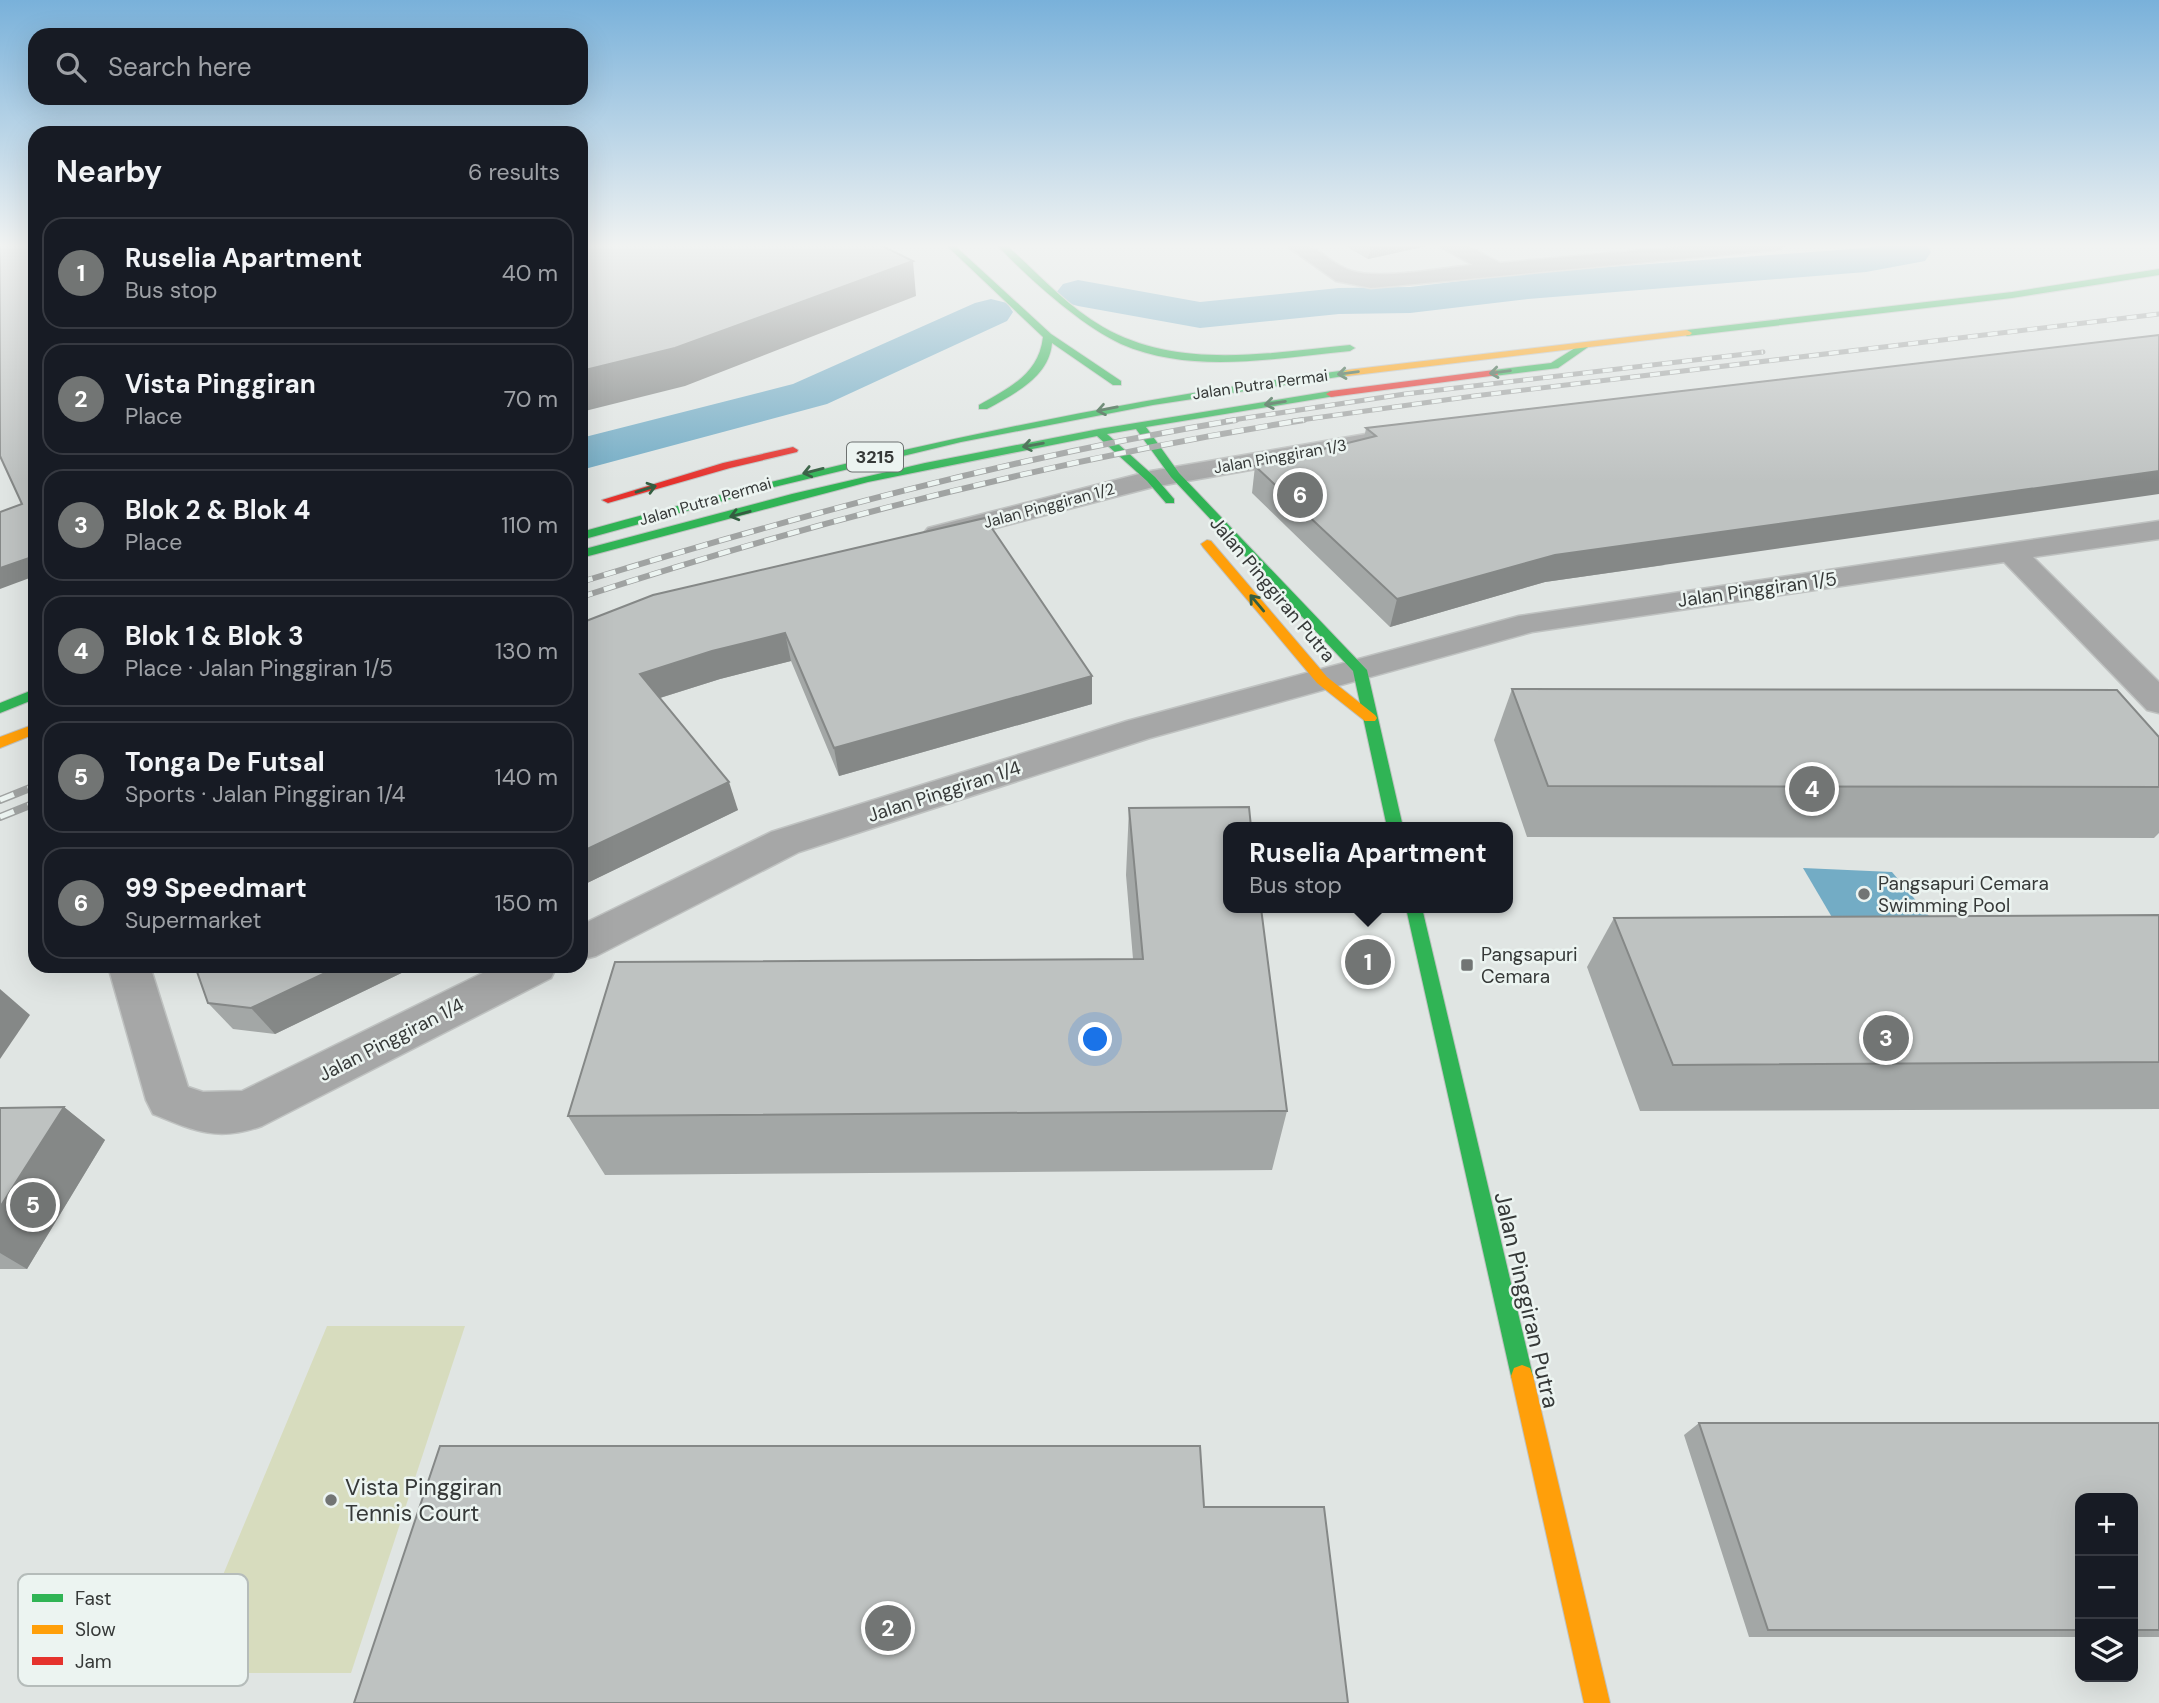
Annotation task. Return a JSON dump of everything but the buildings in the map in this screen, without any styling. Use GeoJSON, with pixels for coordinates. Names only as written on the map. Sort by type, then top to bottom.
{"type":"FeatureCollection","features":[{"type":"Feature","properties":{"kind":"street"},"geometry":{"type":"LineString","coordinates":[[1035,323],[1048,335],[1142,393],[1174,396]]}},
{"type":"Feature","properties":{"kind":"street","name":"Jalan Putra Permai"},"geometry":{"type":"LineString","coordinates":[[1093,323],[1115,339],[1176,355],[1218,357],[1357,347],[1182,372]]}},
{"type":"Feature","properties":{"kind":"street","name":"Jalan Putra Permai"},"geometry":{"type":"LineString","coordinates":[[588,534],[729,493],[843,464],[1174,396],[1769,323]]}},
{"type":"Feature","properties":{"kind":"street"},"geometry":{"type":"LineString","coordinates":[[1023,400],[977,409],[1024,381],[1043,365],[1051,347],[1048,335]]}},
{"type":"Feature","properties":{"kind":"street"},"geometry":{"type":"LineString","coordinates":[[588,552],[866,479],[1140,426],[1381,387],[1554,366],[1586,345]]}},
{"type":"Feature","properties":{"kind":"street"},"geometry":{"type":"LineString","coordinates":[[1090,388],[1123,382]]}},
{"type":"Feature","properties":{"kind":"street"},"geometry":{"type":"LineString","coordinates":[[1140,426],[1179,512]]}},
{"type":"Feature","properties":{"kind":"street"},"geometry":{"type":"LineString","coordinates":[[1100,433],[1163,477]]}},
{"type":"Feature","properties":{"kind":"street","name":"Jalan Pinggiran 1/3"},"geometry":{"type":"LineString","coordinates":[[1163,477],[1331,446],[1424,434]]}},
{"type":"Feature","properties":{"kind":"street","name":"Jalan Putra Permai"},"geometry":{"type":"LineString","coordinates":[[594,505],[727,465],[808,447]]}},
{"type":"Feature","properties":{"kind":"street","name":"Jalan Pinggiran 1/2"},"geometry":{"type":"LineString","coordinates":[[914,541],[1163,477]]}},
{"type":"Feature","properties":{"kind":"street","name":"Jalan Pinggiran Putra"},"geometry":{"type":"LineString","coordinates":[[1163,477],[1360,670],[1394,822]]}},
{"type":"Feature","properties":{"kind":"street","name":"Jalan Pinggiran 1/5"},"geometry":{"type":"LineString","coordinates":[[1322,680],[1531,622],[2159,530]]}},
{"type":"Feature","properties":{"kind":"street","name":"Jalan Pinggiran Putra"},"geometry":{"type":"LineString","coordinates":[[1197,532],[1322,680],[1370,718]]}},
{"type":"Feature","properties":{"kind":"street"},"geometry":{"type":"LineString","coordinates":[[2011,552],[2159,702]]}},
{"type":"Feature","properties":{"kind":"street","name":"Jalan Pinggiran 1/4"},"geometry":{"type":"LineString","coordinates":[[588,940],[785,842],[1139,729],[1322,680]]}},
{"type":"Feature","properties":{"kind":"street"},"geometry":{"type":"LineString","coordinates":[[0,708],[28,697]]}},
{"type":"Feature","properties":{"kind":"street"},"geometry":{"type":"LineString","coordinates":[[0,743],[28,732]]}},
{"type":"Feature","properties":{"kind":"street","name":"Jalan Pinggiran Putra"},"geometry":{"type":"LineString","coordinates":[[1415,913],[1597,1703]]}},
{"type":"Feature","properties":{"kind":"street","name":"Jalan Pinggiran 1/4"},"geometry":{"type":"LineString","coordinates":[[131,973],[170,1100],[202,1113],[246,1111],[522,973]]}},
{"type":"Feature","properties":{"kind":"green space","name":"Vista Pinggiran Tennis Court"},"geometry":{"type":"Polygon","coordinates":[[[327,1326],[465,1326],[351,1673],[248,1673],[248,1574],[223,1574],[327,1326]]]}},
{"type":"Feature","properties":{"kind":"water","name":"Pangsapuri Cemara Swimming Pool"},"geometry":{"type":"Polygon","coordinates":[[[1803,868],[1892,872],[1929,916],[1934,937],[1833,919],[1803,868]]]}},
{"type":"Feature","properties":{"kind":"waterway"},"geometry":{"type":"LineString","coordinates":[[588,452],[810,394],[966,323]]}},
{"type":"Feature","properties":{"kind":"railway"},"geometry":{"type":"LineString","coordinates":[[1293,421],[1474,396],[2080,323]]}},
{"type":"Feature","properties":{"kind":"railway"},"geometry":{"type":"LineString","coordinates":[[1226,421],[1405,394],[1763,352]]}},
{"type":"Feature","properties":{"kind":"railway"},"geometry":{"type":"LineString","coordinates":[[588,580],[824,511],[906,490],[1070,452],[1236,420]]}},
{"type":"Feature","properties":{"kind":"railway"},"geometry":{"type":"LineString","coordinates":[[588,595],[759,542],[939,494],[1121,453],[1304,420]]}},
{"type":"Feature","properties":{"kind":"railway"},"geometry":{"type":"LineString","coordinates":[[0,800],[28,789]]}},
{"type":"Feature","properties":{"kind":"railway"},"geometry":{"type":"LineString","coordinates":[[0,817],[28,806]]}},
{"type":"Feature","properties":{"kind":"traffic: fast"},"geometry":{"type":"LineString","coordinates":[[1035,323],[1048,336],[1117,383]]}},
{"type":"Feature","properties":{"kind":"traffic: fast"},"geometry":{"type":"LineString","coordinates":[[1092,323],[1127,343],[1157,352],[1189,357],[1254,357],[1350,348]]}},
{"type":"Feature","properties":{"kind":"traffic: fast"},"geometry":{"type":"LineString","coordinates":[[1687,333],[1768,323]]}},
{"type":"Feature","properties":{"kind":"traffic: fast"},"geometry":{"type":"LineString","coordinates":[[983,407],[1017,387],[1036,371],[1047,350],[1048,336]]}},
{"type":"Feature","properties":{"kind":"traffic: fast"},"geometry":{"type":"LineString","coordinates":[[1494,373],[1554,366],[1586,345]]}},
{"type":"Feature","properties":{"kind":"traffic: fast"},"geometry":{"type":"LineString","coordinates":[[588,534],[770,485],[961,439],[1153,401],[1347,373]]}},
{"type":"Feature","properties":{"kind":"traffic: fast"},"geometry":{"type":"LineString","coordinates":[[588,552],[796,496],[925,466],[1099,432],[1331,394]]}},
{"type":"Feature","properties":{"kind":"traffic: fast"},"geometry":{"type":"LineString","coordinates":[[1140,426],[1175,475],[1360,670],[1394,822]]}},
{"type":"Feature","properties":{"kind":"traffic: fast"},"geometry":{"type":"LineString","coordinates":[[1100,433],[1151,479],[1170,501]]}},
{"type":"Feature","properties":{"kind":"traffic: fast"},"geometry":{"type":"LineString","coordinates":[[0,708],[28,697]]}},
{"type":"Feature","properties":{"kind":"traffic: fast"},"geometry":{"type":"LineString","coordinates":[[1415,913],[1522,1376]]}},
{"type":"Feature","properties":{"kind":"traffic: slow"},"geometry":{"type":"LineString","coordinates":[[1347,373],[1687,333]]}},
{"type":"Feature","properties":{"kind":"traffic: slow"},"geometry":{"type":"LineString","coordinates":[[1207,544],[1322,680],[1370,718]]}},
{"type":"Feature","properties":{"kind":"traffic: slow"},"geometry":{"type":"LineString","coordinates":[[0,743],[28,732]]}},
{"type":"Feature","properties":{"kind":"traffic: slow"},"geometry":{"type":"LineString","coordinates":[[1522,1376],[1597,1703]]}},
{"type":"Feature","properties":{"kind":"traffic: jam"},"geometry":{"type":"LineString","coordinates":[[1331,394],[1494,373]]}},
{"type":"Feature","properties":{"kind":"traffic: jam"},"geometry":{"type":"LineString","coordinates":[[608,500],[727,465],[793,450]]}},
{"type":"Feature","properties":{"kind":"place","name":"99 Speedmart"},"geometry":{"type":"Point","coordinates":[1300,495]}},
{"type":"Feature","properties":{"kind":"place","name":"Blok 1 & Blok 3"},"geometry":{"type":"Point","coordinates":[1812,789]}},
{"type":"Feature","properties":{"kind":"place","name":"Pangsapuri Cemara Swimming Pool"},"geometry":{"type":"Point","coordinates":[1864,894]}},
{"type":"Feature","properties":{"kind":"place","name":"Ruselia Apartment"},"geometry":{"type":"Point","coordinates":[1368,962]}},
{"type":"Feature","properties":{"kind":"place","name":"Pangsapuri Cemara"},"geometry":{"type":"Point","coordinates":[1467,965]}},
{"type":"Feature","properties":{"kind":"place","name":"Blok 2 & Blok 4"},"geometry":{"type":"Point","coordinates":[1886,1038]}},
{"type":"Feature","properties":{"kind":"place","name":"Tonga De Futsal"},"geometry":{"type":"Point","coordinates":[33,1205]}},
{"type":"Feature","properties":{"kind":"place","name":"Vista Pinggiran Tennis Court"},"geometry":{"type":"Point","coordinates":[331,1500]}},
{"type":"Feature","properties":{"kind":"place","name":"Vista Pinggiran"},"geometry":{"type":"Point","coordinates":[888,1628]}}]}
